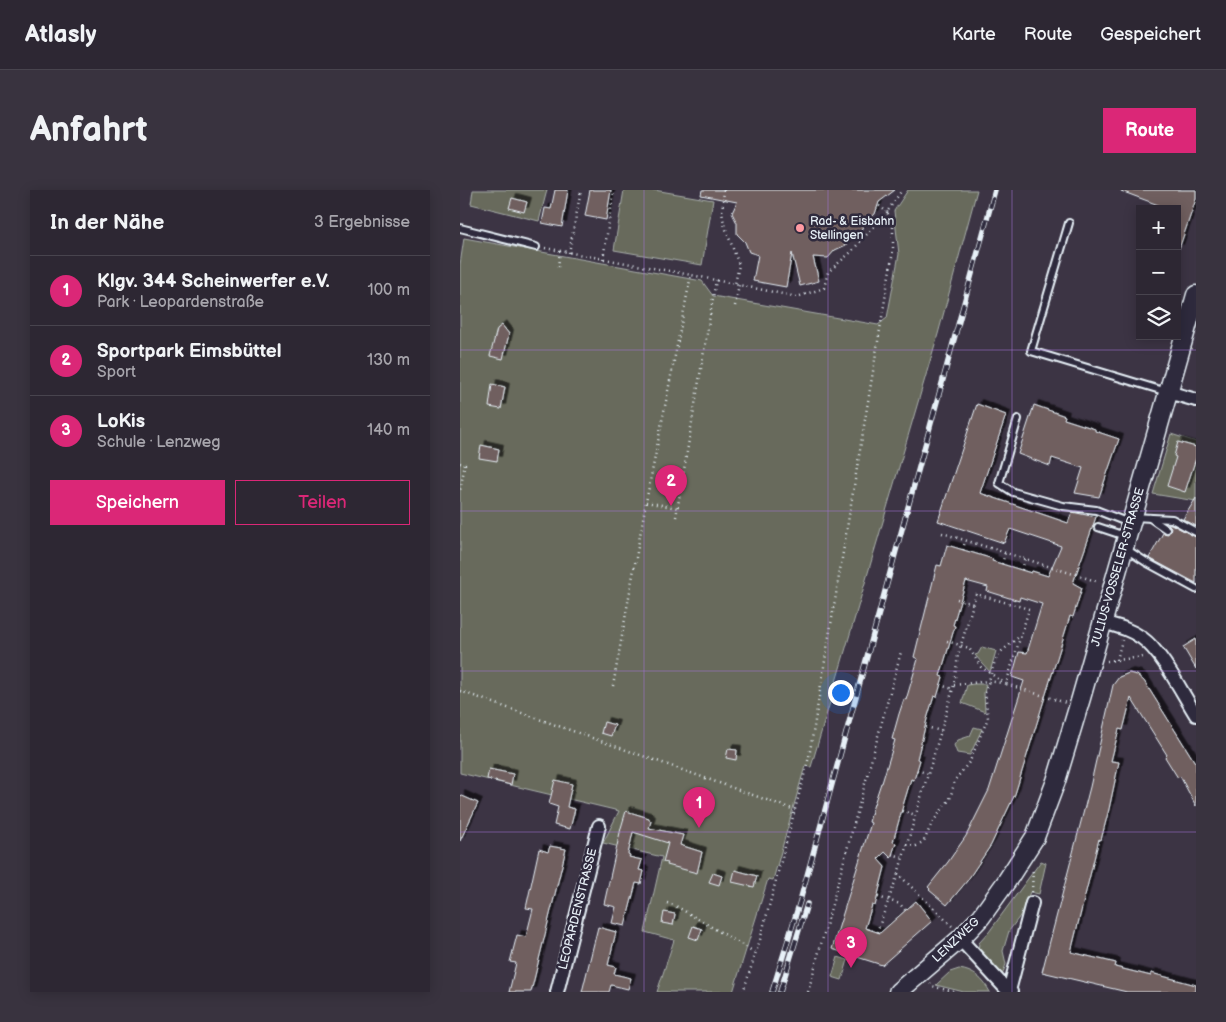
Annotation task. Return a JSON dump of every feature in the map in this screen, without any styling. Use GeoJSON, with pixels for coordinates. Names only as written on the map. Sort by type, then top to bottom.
{"type":"FeatureCollection","features":[{"type":"Feature","properties":{"kind":"street","name":"JULIUS-VOSSELER-STRASSE"},"geometry":{"type":"LineString","coordinates":[[1006,882],[1035,837],[1048,806],[1112,587],[1132,528],[1196,295]]}},
{"type":"Feature","properties":{"kind":"street"},"geometry":{"type":"LineString","coordinates":[[1168,392],[1196,400]]}},
{"type":"Feature","properties":{"kind":"street"},"geometry":{"type":"LineString","coordinates":[[1102,622],[1124,628],[1143,638],[1158,655],[1196,715]]}},
{"type":"Feature","properties":{"kind":"street","name":"LEOPARDENSTRASSE"},"geometry":{"type":"LineString","coordinates":[[558,992],[599,826]]}},
{"type":"Feature","properties":{"kind":"street","name":"LENZWEG"},"geometry":{"type":"LineString","coordinates":[[898,992],[981,917],[1006,882]]}},
{"type":"Feature","properties":{"kind":"street"},"geometry":{"type":"LineString","coordinates":[[1010,992],[1032,903]]}},
{"type":"Feature","properties":{"kind":"street"},"geometry":{"type":"LineString","coordinates":[[961,937],[1010,992]]}},
{"type":"Feature","properties":{"kind":"lane"},"geometry":{"type":"LineString","coordinates":[[1070,223],[1031,351],[1168,392]]}},
{"type":"Feature","properties":{"kind":"lane"},"geometry":{"type":"LineString","coordinates":[[460,228],[536,247]]}},
{"type":"Feature","properties":{"kind":"lane"},"geometry":{"type":"LineString","coordinates":[[1018,420],[999,483],[1013,492],[1063,506],[1096,510],[1132,528],[1172,519],[1196,532]]}},
{"type":"Feature","properties":{"kind":"lane"},"geometry":{"type":"LineString","coordinates":[[1098,527],[1166,529]]}},
{"type":"Feature","properties":{"kind":"lane"},"geometry":{"type":"LineString","coordinates":[[1132,528],[1146,562],[1196,589]]}},
{"type":"Feature","properties":{"kind":"path"},"geometry":{"type":"LineString","coordinates":[[569,252],[581,190]]}},
{"type":"Feature","properties":{"kind":"path"},"geometry":{"type":"LineString","coordinates":[[602,259],[614,190]]}},
{"type":"Feature","properties":{"kind":"path"},"geometry":{"type":"LineString","coordinates":[[724,190],[722,212],[724,224],[739,265],[734,306]]}},
{"type":"Feature","properties":{"kind":"path"},"geometry":{"type":"LineString","coordinates":[[536,247],[691,275],[797,297],[824,288],[828,272],[850,253],[886,212],[902,190]]}},
{"type":"Feature","properties":{"kind":"path"},"geometry":{"type":"LineString","coordinates":[[743,992],[756,954],[809,757],[893,251],[893,224],[886,212],[878,204]]}},
{"type":"Feature","properties":{"kind":"path"},"geometry":{"type":"LineString","coordinates":[[558,267],[560,251]]}},
{"type":"Feature","properties":{"kind":"path"},"geometry":{"type":"LineString","coordinates":[[613,686],[646,502],[691,275]]}},
{"type":"Feature","properties":{"kind":"path"},"geometry":{"type":"LineString","coordinates":[[676,517],[716,280]]}},
{"type":"Feature","properties":{"kind":"path"},"geometry":{"type":"LineString","coordinates":[[460,463],[465,464],[460,491]]}},
{"type":"Feature","properties":{"kind":"path"},"geometry":{"type":"LineString","coordinates":[[646,502],[677,508]]}},
{"type":"Feature","properties":{"kind":"path"},"geometry":{"type":"LineString","coordinates":[[942,533],[1112,587]]}},
{"type":"Feature","properties":{"kind":"path"},"geometry":{"type":"LineString","coordinates":[[962,550],[965,540]]}},
{"type":"Feature","properties":{"kind":"path"},"geometry":{"type":"LineString","coordinates":[[1002,564],[1005,553]]}},
{"type":"Feature","properties":{"kind":"path"},"geometry":{"type":"LineString","coordinates":[[1022,570],[1025,559]]}},
{"type":"Feature","properties":{"kind":"path"},"geometry":{"type":"LineString","coordinates":[[877,932],[898,874],[929,774],[953,689],[961,645],[976,594],[1029,609],[1006,684]]}},
{"type":"Feature","properties":{"kind":"path"},"geometry":{"type":"LineString","coordinates":[[957,599],[974,604]]}},
{"type":"Feature","properties":{"kind":"path"},"geometry":{"type":"LineString","coordinates":[[1117,660],[1124,628]]}},
{"type":"Feature","properties":{"kind":"path"},"geometry":{"type":"LineString","coordinates":[[906,845],[916,846],[924,841],[932,823],[950,800],[955,780],[970,761],[988,718],[985,693],[995,661],[1002,651],[1020,636]]}},
{"type":"Feature","properties":{"kind":"path"},"geometry":{"type":"LineString","coordinates":[[947,640],[968,648],[981,667],[990,675],[1006,684]]}},
{"type":"Feature","properties":{"kind":"path"},"geometry":{"type":"LineString","coordinates":[[808,992],[901,652]]}},
{"type":"Feature","properties":{"kind":"path"},"geometry":{"type":"LineString","coordinates":[[1090,663],[1158,655]]}},
{"type":"Feature","properties":{"kind":"path"},"geometry":{"type":"LineString","coordinates":[[954,685],[988,681],[1006,684],[1078,706]]}},
{"type":"Feature","properties":{"kind":"path"},"geometry":{"type":"LineString","coordinates":[[940,685],[953,689]]}},
{"type":"Feature","properties":{"kind":"path"},"geometry":{"type":"LineString","coordinates":[[460,691],[796,811]]}},
{"type":"Feature","properties":{"kind":"path"},"geometry":{"type":"LineString","coordinates":[[926,726],[941,731]]}},
{"type":"Feature","properties":{"kind":"path"},"geometry":{"type":"LineString","coordinates":[[917,770],[929,774]]}},
{"type":"Feature","properties":{"kind":"path"},"geometry":{"type":"LineString","coordinates":[[902,811],[916,816]]}},
{"type":"Feature","properties":{"kind":"path"},"geometry":{"type":"LineString","coordinates":[[892,854],[902,857]]}},
{"type":"Feature","properties":{"kind":"path"},"geometry":{"type":"LineString","coordinates":[[1032,903],[1034,865]]}},
{"type":"Feature","properties":{"kind":"path"},"geometry":{"type":"LineString","coordinates":[[898,874],[961,937]]}},
{"type":"Feature","properties":{"kind":"path"},"geometry":{"type":"LineString","coordinates":[[878,897],[900,904],[906,910]]}},
{"type":"Feature","properties":{"kind":"path"},"geometry":{"type":"LineString","coordinates":[[666,903],[674,905],[756,954]]}},
{"type":"Feature","properties":{"kind":"path"},"geometry":{"type":"LineString","coordinates":[[921,973],[932,986],[954,992]]}},
{"type":"Feature","properties":{"kind":"green space"},"geometry":{"type":"Polygon","coordinates":[[[473,190],[547,190],[539,221],[471,204],[473,190]]]}},
{"type":"Feature","properties":{"kind":"green space"},"geometry":{"type":"Polygon","coordinates":[[[624,190],[654,190],[713,200],[702,265],[614,250],[624,190]]]}},
{"type":"Feature","properties":{"kind":"green space"},"geometry":{"type":"Polygon","coordinates":[[[908,190],[977,190],[938,334],[811,767],[805,766],[773,880],[768,879],[733,992],[657,992],[674,940],[645,932],[662,857],[603,843],[619,811],[460,773],[460,265],[464,238],[702,281],[713,296],[878,325],[887,318],[899,254],[894,211],[908,190]]]}},
{"type":"Feature","properties":{"kind":"green space"},"geometry":{"type":"Polygon","coordinates":[[[1171,434],[1196,442],[1196,501],[1153,494],[1171,434]]]}},
{"type":"Feature","properties":{"kind":"green space"},"geometry":{"type":"Polygon","coordinates":[[[982,647],[996,651],[990,672],[975,655],[978,654],[982,647]]]}},
{"type":"Feature","properties":{"kind":"green space"},"geometry":{"type":"Polygon","coordinates":[[[986,684],[984,693],[985,712],[962,703],[967,685],[986,684]]]}},
{"type":"Feature","properties":{"kind":"green space"},"geometry":{"type":"Polygon","coordinates":[[[974,727],[982,729],[970,755],[957,753],[954,745],[958,740],[970,736],[974,727]]]}},
{"type":"Feature","properties":{"kind":"green space"},"geometry":{"type":"Polygon","coordinates":[[[1041,861],[1046,863],[1039,894],[1030,892],[1020,916],[1009,931],[1003,951],[1006,964],[1002,976],[978,951],[979,943],[1041,861]]]}},
{"type":"Feature","properties":{"kind":"green space"},"geometry":{"type":"Polygon","coordinates":[[[838,957],[848,960],[842,980],[832,977],[838,957]]]}},
{"type":"Feature","properties":{"kind":"green space"},"geometry":{"type":"Polygon","coordinates":[[[959,969],[978,976],[990,992],[964,992],[936,985],[950,972],[959,969]]]}},
{"type":"Feature","properties":{"kind":"building"},"geometry":{"type":"Polygon","coordinates":[[[555,190],[568,190],[562,227],[542,223],[545,208],[551,209],[555,190]]]}},
{"type":"Feature","properties":{"kind":"building"},"geometry":{"type":"Polygon","coordinates":[[[590,190],[611,190],[606,220],[585,216],[590,190]]]}},
{"type":"Feature","properties":{"kind":"building","name":"Rad- & Eisbahn Stellingen"},"geometry":{"type":"Polygon","coordinates":[[[702,190],[895,190],[879,202],[875,214],[865,222],[861,230],[850,236],[846,245],[835,250],[828,258],[813,257],[819,281],[800,286],[792,253],[786,287],[753,281],[758,255],[749,252],[745,242],[737,234],[737,223],[732,213],[737,202],[701,195],[702,190]]]}},
{"type":"Feature","properties":{"kind":"building"},"geometry":{"type":"Polygon","coordinates":[[[1196,190],[1196,199],[1181,243],[1181,205],[1158,205],[1121,191],[1196,190]]]}},
{"type":"Feature","properties":{"kind":"building"},"geometry":{"type":"Polygon","coordinates":[[[512,198],[527,202],[524,212],[509,208],[512,198]]]}},
{"type":"Feature","properties":{"kind":"building"},"geometry":{"type":"Polygon","coordinates":[[[502,325],[509,334],[503,359],[490,356],[497,329],[502,325]]]}},
{"type":"Feature","properties":{"kind":"building"},"geometry":{"type":"Polygon","coordinates":[[[492,384],[505,387],[501,409],[489,407],[492,384]]]}},
{"type":"Feature","properties":{"kind":"building"},"geometry":{"type":"Polygon","coordinates":[[[977,404],[1006,415],[980,493],[1068,523],[1072,512],[1096,517],[1073,583],[1082,588],[1073,617],[1070,616],[1015,794],[991,845],[967,881],[947,905],[928,887],[966,836],[989,790],[1024,681],[1012,677],[1019,652],[1027,653],[1042,604],[1020,597],[1019,601],[987,591],[988,587],[966,581],[940,676],[943,677],[937,697],[934,696],[927,719],[917,759],[920,760],[914,780],[911,779],[893,842],[896,843],[891,858],[885,852],[878,859],[885,867],[875,906],[872,905],[865,928],[880,933],[916,901],[932,921],[882,965],[832,949],[871,823],[869,822],[873,807],[895,740],[892,739],[899,714],[904,699],[906,700],[918,659],[914,657],[937,565],[941,566],[947,545],[1031,573],[1032,571],[1048,576],[1061,546],[1010,529],[1004,543],[938,521],[977,404]]]}},
{"type":"Feature","properties":{"kind":"building"},"geometry":{"type":"Polygon","coordinates":[[[1034,405],[1065,416],[1064,419],[1119,439],[1099,497],[1075,493],[1083,468],[1052,458],[1050,466],[1018,454],[1034,405]]]}},
{"type":"Feature","properties":{"kind":"building"},"geometry":{"type":"Polygon","coordinates":[[[1178,442],[1196,447],[1196,458],[1185,492],[1167,486],[1176,457],[1174,456],[1178,442]]]}},
{"type":"Feature","properties":{"kind":"building"},"geometry":{"type":"Polygon","coordinates":[[[481,445],[499,449],[497,461],[479,458],[481,445]]]}},
{"type":"Feature","properties":{"kind":"building"},"geometry":{"type":"Polygon","coordinates":[[[1196,498],[1196,526],[1183,519],[1196,498]]]}},
{"type":"Feature","properties":{"kind":"building"},"geometry":{"type":"Polygon","coordinates":[[[1168,524],[1196,537],[1196,583],[1149,558],[1163,533],[1168,534],[1170,531],[1171,527],[1168,524]]]}},
{"type":"Feature","properties":{"kind":"building"},"geometry":{"type":"Polygon","coordinates":[[[1196,639],[1196,669],[1183,647],[1196,639]]]}},
{"type":"Feature","properties":{"kind":"building"},"geometry":{"type":"Polygon","coordinates":[[[1129,673],[1137,675],[1144,681],[1196,764],[1196,806],[1180,776],[1178,778],[1165,757],[1167,755],[1131,698],[1123,730],[1119,729],[1111,761],[1119,762],[1109,809],[1101,840],[1099,839],[1071,952],[1116,963],[1115,967],[1151,976],[1151,973],[1196,985],[1196,992],[1127,992],[1042,972],[1090,787],[1113,685],[1119,677],[1129,673]]]}},
{"type":"Feature","properties":{"kind":"building"},"geometry":{"type":"Polygon","coordinates":[[[604,722],[615,725],[611,736],[601,733],[604,722]]]}},
{"type":"Feature","properties":{"kind":"building"},"geometry":{"type":"Polygon","coordinates":[[[728,749],[737,750],[736,760],[726,758],[728,749]]]}},
{"type":"Feature","properties":{"kind":"building"},"geometry":{"type":"Polygon","coordinates":[[[489,769],[513,774],[511,785],[487,779],[489,769]]]}},
{"type":"Feature","properties":{"kind":"building"},"geometry":{"type":"Polygon","coordinates":[[[555,780],[572,784],[567,807],[575,809],[570,829],[554,825],[558,807],[549,804],[555,780]]]}},
{"type":"Feature","properties":{"kind":"building"},"geometry":{"type":"Polygon","coordinates":[[[460,795],[478,803],[460,841],[460,795]]]}},
{"type":"Feature","properties":{"kind":"building"},"geometry":{"type":"Polygon","coordinates":[[[626,811],[649,818],[651,821],[649,828],[683,835],[680,845],[702,852],[697,873],[667,865],[668,863],[663,862],[668,843],[633,832],[628,854],[630,855],[629,857],[642,860],[639,870],[644,871],[641,884],[636,883],[625,926],[612,923],[616,907],[604,904],[626,811]]]}},
{"type":"Feature","properties":{"kind":"building"},"geometry":{"type":"Polygon","coordinates":[[[550,846],[566,849],[531,992],[509,992],[516,963],[510,962],[517,935],[526,937],[533,909],[526,908],[539,849],[548,852],[550,846]]]}},
{"type":"Feature","properties":{"kind":"building"},"geometry":{"type":"Polygon","coordinates":[[[735,870],[757,876],[754,887],[732,882],[735,870]]]}},
{"type":"Feature","properties":{"kind":"building"},"geometry":{"type":"Polygon","coordinates":[[[713,873],[722,876],[719,885],[709,882],[713,873]]]}},
{"type":"Feature","properties":{"kind":"building"},"geometry":{"type":"Polygon","coordinates":[[[664,912],[675,914],[673,925],[662,923],[664,912]]]}},
{"type":"Feature","properties":{"kind":"building"},"geometry":{"type":"Polygon","coordinates":[[[693,926],[702,929],[698,940],[689,937],[693,926]]]}},
{"type":"Feature","properties":{"kind":"building"},"geometry":{"type":"Polygon","coordinates":[[[598,927],[616,932],[608,965],[616,967],[614,974],[631,978],[628,989],[611,985],[609,992],[582,992],[598,927]]]}},
{"type":"Feature","properties":{"kind":"railway"},"geometry":{"type":"LineString","coordinates":[[772,992],[800,901],[995,190]]}},
{"type":"Feature","properties":{"kind":"railway"},"geometry":{"type":"LineString","coordinates":[[780,992],[807,904]]}},
{"type":"Feature","properties":{"kind":"place","name":"Rad- & Eisbahn Stellingen"},"geometry":{"type":"Point","coordinates":[800,228]}},
{"type":"Feature","properties":{"kind":"place","name":"Sportpark Eimsbüttel"},"geometry":{"type":"Point","coordinates":[671,506]}},
{"type":"Feature","properties":{"kind":"place","name":"Klgv. 344 Scheinwerfer e.V."},"geometry":{"type":"Point","coordinates":[699,828]}},
{"type":"Feature","properties":{"kind":"place","name":"LoKis"},"geometry":{"type":"Point","coordinates":[851,968]}}]}
